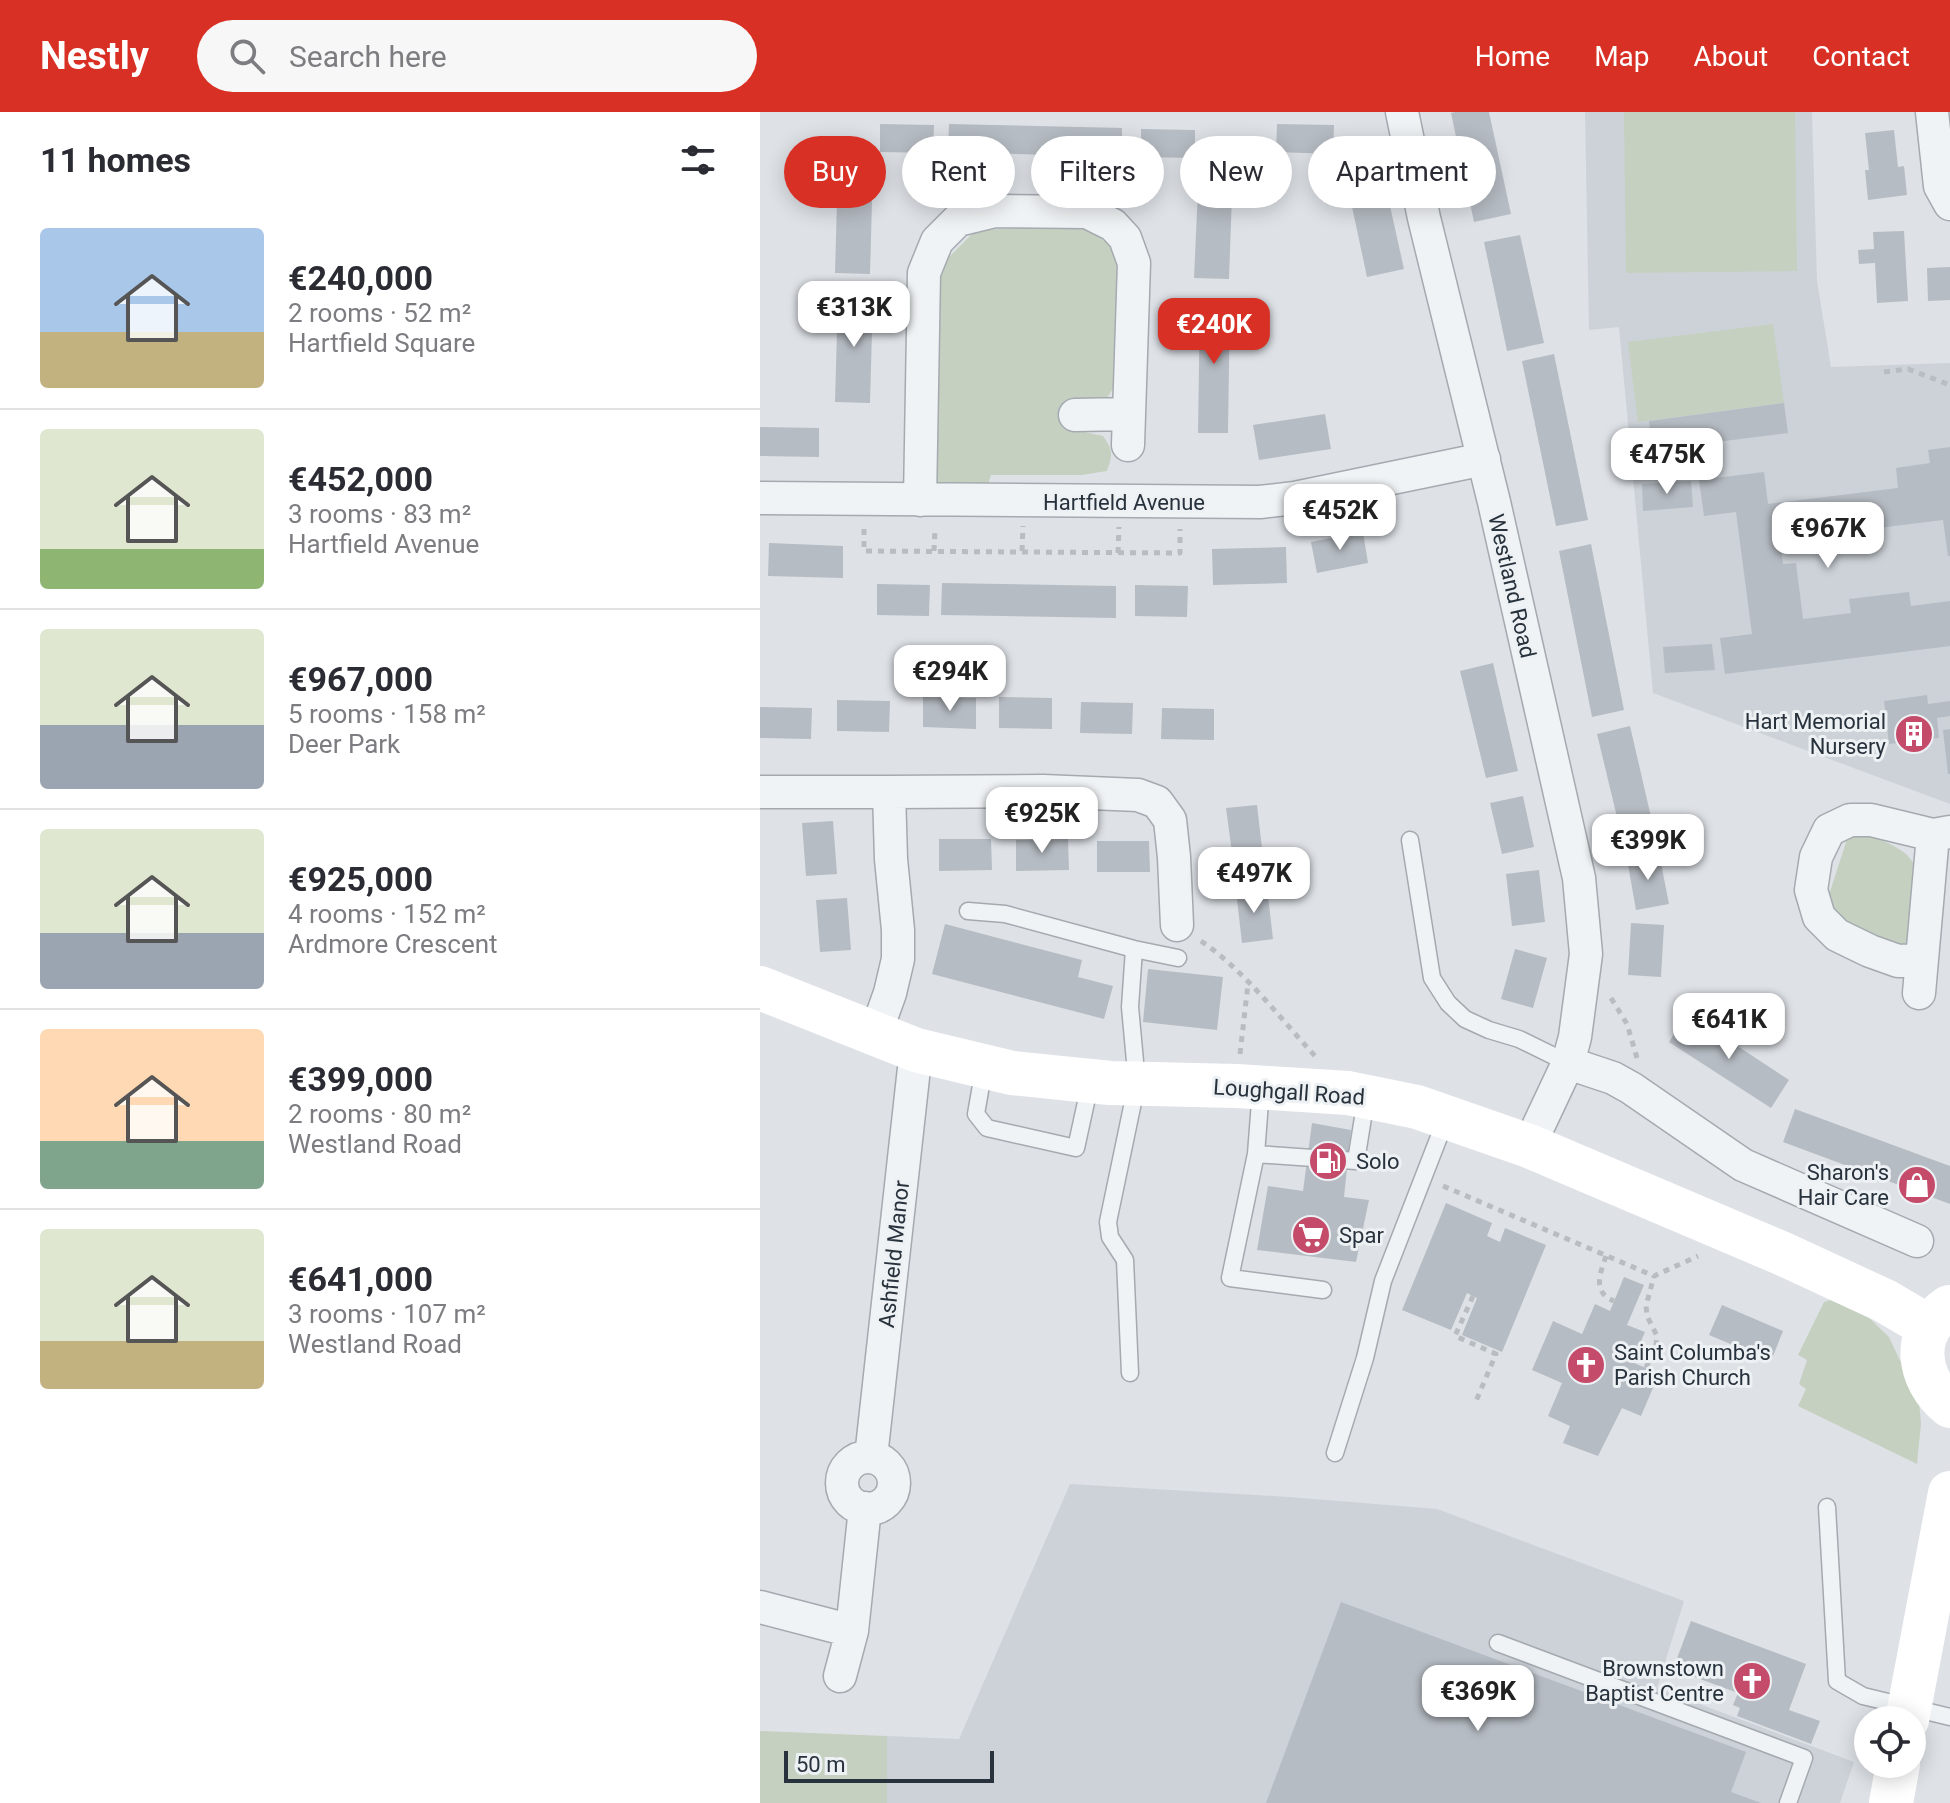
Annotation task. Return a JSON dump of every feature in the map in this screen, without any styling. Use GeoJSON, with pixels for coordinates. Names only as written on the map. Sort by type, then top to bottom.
{"type":"FeatureCollection","features":[{"type":"Feature","properties":{"kind":"main road","name":"Loughgall Road"},"geometry":{"type":"LineString","coordinates":[[760,988],[916,1050],[1012,1073],[1091,1081],[1357,1094],[1417,1107],[1529,1146],[1781,1253],[1885,1301],[1940,1317]]}},
{"type":"Feature","properties":{"kind":"main road"},"geometry":{"type":"LineString","coordinates":[[1940,1317],[1923,1344],[1922,1361],[1936,1394],[1950,1406]]}},
{"type":"Feature","properties":{"kind":"main road"},"geometry":{"type":"LineString","coordinates":[[1923,1706],[1941,1592],[1950,1493]]}},
{"type":"Feature","properties":{"kind":"main road"},"geometry":{"type":"LineString","coordinates":[[1891,1803],[1895,1778]]}},
{"type":"Feature","properties":{"kind":"street","name":"Westland Road"},"geometry":{"type":"LineString","coordinates":[[1402,112],[1424,218],[1484,459],[1579,878],[1586,954],[1575,1037],[1568,1063],[1529,1146]]}},
{"type":"Feature","properties":{"kind":"street"},"geometry":{"type":"LineString","coordinates":[[1932,112],[1940,186],[1950,204]]}},
{"type":"Feature","properties":{"kind":"street"},"geometry":{"type":"LineString","coordinates":[[920,500],[924,273],[937,241],[958,220],[995,211],[1087,212],[1113,225],[1125,238],[1134,263],[1128,429],[1075,415]]}},
{"type":"Feature","properties":{"kind":"street","name":"Hartfield Avenue"},"geometry":{"type":"LineString","coordinates":[[760,498],[1260,502],[1295,498],[1484,459]]}},
{"type":"Feature","properties":{"kind":"street"},"geometry":{"type":"LineString","coordinates":[[760,792],[1138,795],[1157,802],[1170,820],[1177,925]]}},
{"type":"Feature","properties":{"kind":"street"},"geometry":{"type":"LineString","coordinates":[[875,1035],[898,959],[889,792]]}},
{"type":"Feature","properties":{"kind":"street"},"geometry":{"type":"LineString","coordinates":[[1919,993],[1921,960],[1942,833],[1871,820],[1850,820],[1829,830],[1816,857],[1811,890],[1819,917],[1837,935],[1870,951],[1898,961],[1921,960]]}},
{"type":"Feature","properties":{"kind":"street","name":"Ashfield Manor"},"geometry":{"type":"LineString","coordinates":[[840,1676],[852,1631],[865,1508],[874,1508],[892,1491],[893,1482],[887,1465],[871,1457],[916,1050]]}},
{"type":"Feature","properties":{"kind":"street"},"geometry":{"type":"LineString","coordinates":[[1568,1063],[1613,1078],[1631,1088],[1743,1165],[1917,1241]]}},
{"type":"Feature","properties":{"kind":"street"},"geometry":{"type":"LineString","coordinates":[[760,1607],[852,1631]]}},
{"type":"Feature","properties":{"kind":"lane"},"geometry":{"type":"LineString","coordinates":[[1410,840],[1432,978],[1448,1003],[1465,1019],[1519,1039],[1568,1063]]}},
{"type":"Feature","properties":{"kind":"lane"},"geometry":{"type":"LineString","coordinates":[[968,911],[1005,914],[1178,958]]}},
{"type":"Feature","properties":{"kind":"lane"},"geometry":{"type":"LineString","coordinates":[[1130,1373],[1125,1260],[1110,1237],[1108,1222],[1137,1083],[1130,1007],[1134,949]]}},
{"type":"Feature","properties":{"kind":"lane"},"geometry":{"type":"LineString","coordinates":[[984,1066],[976,1114],[987,1128],[1076,1148],[1091,1081]]}},
{"type":"Feature","properties":{"kind":"lane"},"geometry":{"type":"LineString","coordinates":[[1249,1087],[1256,1154],[1230,1278],[1323,1290]]}},
{"type":"Feature","properties":{"kind":"lane"},"geometry":{"type":"LineString","coordinates":[[1256,1154],[1356,1161],[1357,1094]]}},
{"type":"Feature","properties":{"kind":"lane"},"geometry":{"type":"LineString","coordinates":[[1335,1453],[1365,1358],[1383,1281],[1447,1117]]}},
{"type":"Feature","properties":{"kind":"lane"},"geometry":{"type":"LineString","coordinates":[[1827,1507],[1837,1681],[1863,1696],[1896,1706]]}},
{"type":"Feature","properties":{"kind":"lane"},"geometry":{"type":"LineString","coordinates":[[1498,1643],[1804,1758],[1788,1803]]}},
{"type":"Feature","properties":{"kind":"path"},"geometry":{"type":"LineString","coordinates":[[1884,372],[1908,369],[1950,385]]}},
{"type":"Feature","properties":{"kind":"path"},"geometry":{"type":"LineString","coordinates":[[864,500],[864,551],[1180,553],[1180,502]]}},
{"type":"Feature","properties":{"kind":"path"},"geometry":{"type":"LineString","coordinates":[[1177,925],[1214,950],[1357,1094]]}},
{"type":"Feature","properties":{"kind":"path"},"geometry":{"type":"LineString","coordinates":[[1582,982],[1610,997],[1627,1024],[1639,1070],[1631,1088]]}},
{"type":"Feature","properties":{"kind":"path"},"geometry":{"type":"LineString","coordinates":[[1248,983],[1249,1087]]}},
{"type":"Feature","properties":{"kind":"path"},"geometry":{"type":"LineString","coordinates":[[1424,1178],[1654,1276],[1715,1248],[1724,1230]]}},
{"type":"Feature","properties":{"kind":"path"},"geometry":{"type":"LineString","coordinates":[[1606,1256],[1599,1279],[1600,1290],[1614,1301]]}},
{"type":"Feature","properties":{"kind":"path"},"geometry":{"type":"LineString","coordinates":[[1646,1368],[1657,1336],[1647,1316],[1646,1306],[1654,1276]]}},
{"type":"Feature","properties":{"kind":"path"},"geometry":{"type":"LineString","coordinates":[[1473,1296],[1455,1336],[1496,1354],[1476,1401]]}},
{"type":"Feature","properties":{"kind":"shaded area"},"geometry":{"type":"Polygon","coordinates":[[[1585,112],[1812,112],[1817,281],[1831,367],[1950,363],[1950,804],[1653,693],[1619,327],[1589,330],[1585,112]]]}},
{"type":"Feature","properties":{"kind":"shaded area"},"geometry":{"type":"Polygon","coordinates":[[[1070,1484],[1437,1509],[1684,1601],[1657,1688],[1854,1762],[1840,1803],[887,1803],[887,1736],[959,1739],[1070,1484]]]}},
{"type":"Feature","properties":{"kind":"green space"},"geometry":{"type":"Polygon","coordinates":[[[1624,112],[1795,112],[1797,271],[1626,273],[1624,112]]]}},
{"type":"Feature","properties":{"kind":"green space"},"geometry":{"type":"Polygon","coordinates":[[[1075,223],[1114,249],[1117,271],[1114,387],[1105,401],[1070,429],[1103,436],[1111,452],[1107,471],[1082,475],[991,475],[984,498],[957,497],[925,479],[930,276],[975,231],[1075,223]]]}},
{"type":"Feature","properties":{"kind":"green space"},"geometry":{"type":"Polygon","coordinates":[[[1773,324],[1784,403],[1638,422],[1628,342],[1773,324]]]}},
{"type":"Feature","properties":{"kind":"green space"},"geometry":{"type":"Polygon","coordinates":[[[1869,835],[1904,852],[1916,870],[1918,901],[1912,942],[1898,950],[1832,918],[1826,904],[1848,836],[1869,835]]]}},
{"type":"Feature","properties":{"kind":"green space"},"geometry":{"type":"Polygon","coordinates":[[[1837,1298],[1860,1309],[1889,1337],[1919,1401],[1921,1424],[1917,1464],[1798,1406],[1806,1389],[1799,1384],[1807,1360],[1798,1355],[1824,1302],[1837,1298]]]}},
{"type":"Feature","properties":{"kind":"green space"},"geometry":{"type":"Polygon","coordinates":[[[760,1731],[887,1736],[887,1803],[760,1803],[760,1731]]]}},
{"type":"Feature","properties":{"kind":"building"},"geometry":{"type":"Polygon","coordinates":[[[1489,112],[1494,136],[1456,136],[1451,113],[1489,112]]]}},
{"type":"Feature","properties":{"kind":"building"},"geometry":{"type":"Polygon","coordinates":[[[880,124],[934,125],[934,136],[902,136],[902,152],[886,152],[886,136],[880,136],[880,124]]]}},
{"type":"Feature","properties":{"kind":"building"},"geometry":{"type":"Polygon","coordinates":[[[949,124],[1122,128],[1122,136],[1031,136],[1031,154],[1015,154],[1015,136],[949,136],[949,124]]]}},
{"type":"Feature","properties":{"kind":"building"},"geometry":{"type":"Polygon","coordinates":[[[1277,124],[1334,125],[1334,136],[1308,136],[1308,153],[1292,153],[1292,136],[1277,136],[1277,124]]]}},
{"type":"Feature","properties":{"kind":"building"},"geometry":{"type":"Polygon","coordinates":[[[1141,129],[1195,130],[1195,136],[1180,136],[1180,158],[1164,157],[1164,136],[1141,136],[1141,129]]]}},
{"type":"Feature","properties":{"kind":"building"},"geometry":{"type":"Polygon","coordinates":[[[1894,130],[1898,167],[1904,166],[1907,195],[1868,200],[1865,133],[1894,130]]]}},
{"type":"Feature","properties":{"kind":"building"},"geometry":{"type":"Polygon","coordinates":[[[1496,144],[1511,214],[1474,222],[1471,208],[1496,208],[1496,144]]]}},
{"type":"Feature","properties":{"kind":"building"},"geometry":{"type":"Polygon","coordinates":[[[837,208],[872,208],[870,274],[835,273],[837,208]]]}},
{"type":"Feature","properties":{"kind":"building"},"geometry":{"type":"Polygon","coordinates":[[[1197,208],[1232,208],[1229,279],[1194,278],[1197,208]]]}},
{"type":"Feature","properties":{"kind":"building"},"geometry":{"type":"Polygon","coordinates":[[[1352,208],[1390,208],[1404,269],[1367,277],[1352,208]]]}},
{"type":"Feature","properties":{"kind":"building"},"geometry":{"type":"Polygon","coordinates":[[[1904,231],[1908,301],[1877,303],[1875,263],[1859,264],[1858,250],[1874,249],[1873,232],[1904,231]]]}},
{"type":"Feature","properties":{"kind":"building"},"geometry":{"type":"Polygon","coordinates":[[[1520,235],[1544,343],[1507,351],[1484,242],[1520,235]]]}},
{"type":"Feature","properties":{"kind":"building"},"geometry":{"type":"Polygon","coordinates":[[[1950,267],[1950,300],[1928,301],[1927,268],[1950,267]]]}},
{"type":"Feature","properties":{"kind":"building"},"geometry":{"type":"Polygon","coordinates":[[[838,295],[873,296],[870,403],[835,402],[838,295]]]}},
{"type":"Feature","properties":{"kind":"building"},"geometry":{"type":"Polygon","coordinates":[[[1200,299],[1230,300],[1228,433],[1198,433],[1200,299]]]}},
{"type":"Feature","properties":{"kind":"building"},"geometry":{"type":"Polygon","coordinates":[[[1554,354],[1588,520],[1556,526],[1522,361],[1554,354]]]}},
{"type":"Feature","properties":{"kind":"building"},"geometry":{"type":"Polygon","coordinates":[[[1784,403],[1788,433],[1653,450],[1649,421],[1784,403]]]}},
{"type":"Feature","properties":{"kind":"building"},"geometry":{"type":"Polygon","coordinates":[[[1325,414],[1331,449],[1259,460],[1253,425],[1325,414]]]}},
{"type":"Feature","properties":{"kind":"building"},"geometry":{"type":"Polygon","coordinates":[[[760,427],[819,428],[819,457],[760,456],[760,427]]]}},
{"type":"Feature","properties":{"kind":"building"},"geometry":{"type":"Polygon","coordinates":[[[1950,447],[1950,556],[1943,520],[1780,540],[1783,564],[1796,563],[1803,619],[1851,613],[1849,599],[1909,592],[1911,606],[1950,601],[1950,646],[1725,674],[1720,638],[1752,634],[1736,512],[1704,516],[1699,480],[1764,472],[1768,504],[1898,488],[1896,468],[1930,463],[1928,450],[1950,447]]]}},
{"type":"Feature","properties":{"kind":"building"},"geometry":{"type":"Polygon","coordinates":[[[1691,481],[1693,507],[1643,511],[1642,484],[1691,481]]]}},
{"type":"Feature","properties":{"kind":"building"},"geometry":{"type":"Polygon","coordinates":[[[1363,532],[1368,563],[1317,573],[1311,542],[1363,532]]]}},
{"type":"Feature","properties":{"kind":"building"},"geometry":{"type":"Polygon","coordinates":[[[769,543],[843,546],[843,578],[768,576],[769,543]]]}},
{"type":"Feature","properties":{"kind":"building"},"geometry":{"type":"Polygon","coordinates":[[[1591,544],[1624,710],[1592,717],[1559,551],[1591,544]]]}},
{"type":"Feature","properties":{"kind":"building"},"geometry":{"type":"Polygon","coordinates":[[[1286,547],[1287,583],[1213,585],[1212,549],[1286,547]]]}},
{"type":"Feature","properties":{"kind":"building"},"geometry":{"type":"Polygon","coordinates":[[[942,583],[1116,586],[1116,618],[941,615],[942,583]]]}},
{"type":"Feature","properties":{"kind":"building"},"geometry":{"type":"Polygon","coordinates":[[[877,584],[930,585],[929,616],[877,615],[877,584]]]}},
{"type":"Feature","properties":{"kind":"building"},"geometry":{"type":"Polygon","coordinates":[[[1135,585],[1188,586],[1187,617],[1135,616],[1135,585]]]}},
{"type":"Feature","properties":{"kind":"building"},"geometry":{"type":"Polygon","coordinates":[[[1712,644],[1715,670],[1665,673],[1663,647],[1712,644]]]}},
{"type":"Feature","properties":{"kind":"building"},"geometry":{"type":"Polygon","coordinates":[[[1493,663],[1518,771],[1486,778],[1460,671],[1493,663]]]}},
{"type":"Feature","properties":{"kind":"building","name":"Hart Memorial Nursery"},"geometry":{"type":"Polygon","coordinates":[[[1927,695],[1928,704],[1950,701],[1950,716],[1937,718],[1939,738],[1889,744],[1884,701],[1927,695]]]}},
{"type":"Feature","properties":{"kind":"building"},"geometry":{"type":"Polygon","coordinates":[[[923,697],[976,698],[976,729],[923,727],[923,697]]]}},
{"type":"Feature","properties":{"kind":"building"},"geometry":{"type":"Polygon","coordinates":[[[999,697],[1052,698],[1052,729],[999,728],[999,697]]]}},
{"type":"Feature","properties":{"kind":"building"},"geometry":{"type":"Polygon","coordinates":[[[837,700],[890,701],[889,732],[837,731],[837,700]]]}},
{"type":"Feature","properties":{"kind":"building"},"geometry":{"type":"Polygon","coordinates":[[[1081,702],[1133,703],[1132,734],[1080,733],[1081,702]]]}},
{"type":"Feature","properties":{"kind":"building"},"geometry":{"type":"Polygon","coordinates":[[[760,707],[812,708],[811,739],[760,738],[760,707]]]}},
{"type":"Feature","properties":{"kind":"building"},"geometry":{"type":"Polygon","coordinates":[[[1162,708],[1214,709],[1214,740],[1161,739],[1162,708]]]}},
{"type":"Feature","properties":{"kind":"building"},"geometry":{"type":"Polygon","coordinates":[[[1630,726],[1655,834],[1623,842],[1597,734],[1630,726]]]}},
{"type":"Feature","properties":{"kind":"building"},"geometry":{"type":"Polygon","coordinates":[[[1950,729],[1950,774],[1948,774],[1943,730],[1950,729]]]}},
{"type":"Feature","properties":{"kind":"building"},"geometry":{"type":"Polygon","coordinates":[[[1523,796],[1534,847],[1502,854],[1490,803],[1523,796]]]}},
{"type":"Feature","properties":{"kind":"building"},"geometry":{"type":"Polygon","coordinates":[[[1257,805],[1263,857],[1233,860],[1226,808],[1257,805]]]}},
{"type":"Feature","properties":{"kind":"building"},"geometry":{"type":"Polygon","coordinates":[[[833,821],[837,874],[806,876],[802,823],[833,821]]]}},
{"type":"Feature","properties":{"kind":"building"},"geometry":{"type":"Polygon","coordinates":[[[939,839],[991,839],[992,870],[939,871],[939,839]]]}},
{"type":"Feature","properties":{"kind":"building"},"geometry":{"type":"Polygon","coordinates":[[[1068,839],[1069,870],[1016,871],[1016,840],[1068,839]]]}},
{"type":"Feature","properties":{"kind":"building"},"geometry":{"type":"Polygon","coordinates":[[[1097,841],[1149,841],[1150,872],[1097,872],[1097,841]]]}},
{"type":"Feature","properties":{"kind":"building"},"geometry":{"type":"Polygon","coordinates":[[[1659,853],[1669,904],[1636,910],[1627,859],[1659,853]]]}},
{"type":"Feature","properties":{"kind":"building"},"geometry":{"type":"Polygon","coordinates":[[[1539,870],[1545,922],[1512,926],[1506,874],[1539,870]]]}},
{"type":"Feature","properties":{"kind":"building"},"geometry":{"type":"Polygon","coordinates":[[[1267,887],[1273,939],[1242,943],[1236,891],[1267,887]]]}},
{"type":"Feature","properties":{"kind":"building"},"geometry":{"type":"Polygon","coordinates":[[[847,898],[851,950],[820,952],[816,900],[847,898]]]}},
{"type":"Feature","properties":{"kind":"building"},"geometry":{"type":"Polygon","coordinates":[[[1631,923],[1664,925],[1661,977],[1628,975],[1631,923]]]}},
{"type":"Feature","properties":{"kind":"building"},"geometry":{"type":"Polygon","coordinates":[[[945,924],[1082,960],[1078,977],[1113,986],[1104,1019],[932,974],[945,924]]]}},
{"type":"Feature","properties":{"kind":"building"},"geometry":{"type":"Polygon","coordinates":[[[1515,949],[1547,958],[1533,1008],[1501,999],[1515,949]]]}},
{"type":"Feature","properties":{"kind":"building"},"geometry":{"type":"Polygon","coordinates":[[[1148,969],[1223,977],[1217,1030],[1143,1022],[1148,969]]]}},
{"type":"Feature","properties":{"kind":"building"},"geometry":{"type":"Polygon","coordinates":[[[1687,1013],[1789,1080],[1771,1108],[1669,1042],[1687,1013]]]}},
{"type":"Feature","properties":{"kind":"building"},"geometry":{"type":"Polygon","coordinates":[[[1795,1109],[1950,1166],[1950,1204],[1783,1142],[1795,1109]]]}},
{"type":"Feature","properties":{"kind":"building","name":"Spar"},"geometry":{"type":"Polygon","coordinates":[[[1312,1123],[1351,1130],[1344,1197],[1369,1200],[1356,1262],[1257,1250],[1268,1186],[1303,1191],[1312,1123]]]}},
{"type":"Feature","properties":{"kind":"building"},"geometry":{"type":"Polygon","coordinates":[[[1446,1203],[1492,1223],[1487,1236],[1500,1242],[1505,1228],[1546,1245],[1502,1352],[1462,1335],[1477,1298],[1467,1293],[1451,1330],[1402,1310],[1446,1203]]]}},
{"type":"Feature","properties":{"kind":"building","name":"Saint Columba's Parish Church"},"geometry":{"type":"Polygon","coordinates":[[[1624,1277],[1644,1285],[1627,1325],[1645,1332],[1632,1362],[1659,1374],[1641,1416],[1622,1408],[1598,1456],[1563,1443],[1570,1426],[1548,1416],[1562,1383],[1532,1370],[1553,1321],[1582,1334],[1595,1304],[1610,1311],[1624,1277]]]}},
{"type":"Feature","properties":{"kind":"building"},"geometry":{"type":"Polygon","coordinates":[[[1722,1305],[1783,1331],[1771,1361],[1709,1335],[1722,1305]]]}},
{"type":"Feature","properties":{"kind":"building"},"geometry":{"type":"Polygon","coordinates":[[[1341,1602],[1746,1752],[1731,1792],[1761,1803],[1266,1803],[1341,1602]]]}},
{"type":"Feature","properties":{"kind":"building","name":"Brownstown Baptist Centre"},"geometry":{"type":"Polygon","coordinates":[[[1691,1621],[1806,1664],[1789,1710],[1820,1721],[1811,1744],[1737,1716],[1740,1708],[1733,1705],[1738,1693],[1673,1669],[1691,1621]]]}},
{"type":"Feature","properties":{"kind":"place","name":"Hart Memorial Nursery"},"geometry":{"type":"Point","coordinates":[1914,734]}},
{"type":"Feature","properties":{"kind":"place","name":"Solo"},"geometry":{"type":"Point","coordinates":[1328,1161]}},
{"type":"Feature","properties":{"kind":"place","name":"Sharon's Hair Care"},"geometry":{"type":"Point","coordinates":[1917,1185]}},
{"type":"Feature","properties":{"kind":"place","name":"Spar"},"geometry":{"type":"Point","coordinates":[1311,1235]}},
{"type":"Feature","properties":{"kind":"place","name":"Saint Columba's Parish Church"},"geometry":{"type":"Point","coordinates":[1586,1365]}},
{"type":"Feature","properties":{"kind":"place","name":"Brownstown Baptist Centre"},"geometry":{"type":"Point","coordinates":[1752,1681]}}]}
